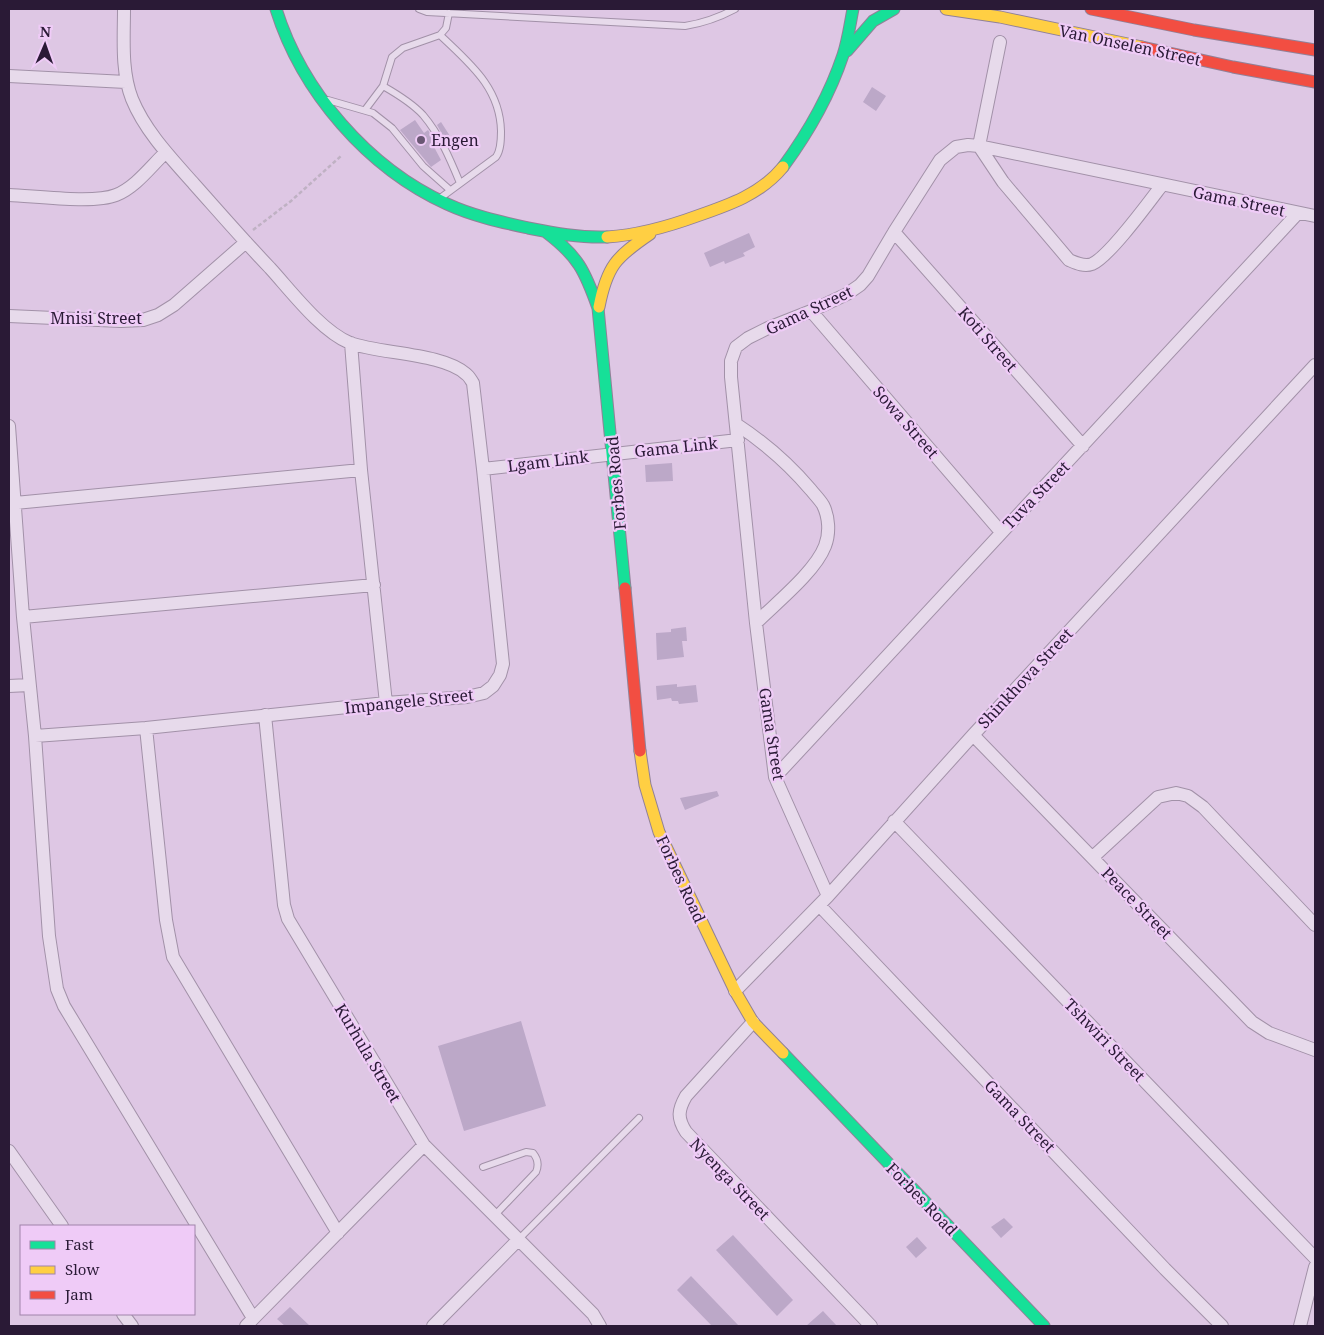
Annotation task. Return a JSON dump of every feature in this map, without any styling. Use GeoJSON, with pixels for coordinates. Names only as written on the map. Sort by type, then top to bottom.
{"type":"FeatureCollection","features":[{"type":"Feature","properties":{"kind":"street"},"geometry":{"type":"LineString","coordinates":[[124,9],[126,82],[132,100],[142,119],[166,152],[324,326],[351,343],[361,470],[386,703]]}},
{"type":"Feature","properties":{"kind":"street"},"geometry":{"type":"LineString","coordinates":[[276,9],[283,31],[293,51],[321,98],[353,135],[402,178],[438,200],[479,216],[546,232],[594,237],[608,237],[656,230],[683,222],[732,203],[752,193],[772,179],[791,155],[828,89],[843,56],[853,9]]}},
{"type":"Feature","properties":{"kind":"street"},"geometry":{"type":"LineString","coordinates":[[843,56],[867,26],[879,16],[894,9]]}},
{"type":"Feature","properties":{"kind":"street","name":"Van Onselen Street"},"geometry":{"type":"LineString","coordinates":[[946,9],[1000,17],[1233,67],[1315,82]]}},
{"type":"Feature","properties":{"kind":"street","name":"Van Onselen Street"},"geometry":{"type":"LineString","coordinates":[[1091,9],[1194,30],[1315,50]]}},
{"type":"Feature","properties":{"kind":"street"},"geometry":{"type":"LineString","coordinates":[[1000,42],[979,146],[1003,182],[1060,252],[1069,260],[1080,264],[1090,264],[1100,259],[1123,234],[1162,185]]}},
{"type":"Feature","properties":{"kind":"street"},"geometry":{"type":"LineString","coordinates":[[9,76],[126,82]]}},
{"type":"Feature","properties":{"kind":"street","name":"Gama Street"},"geometry":{"type":"LineString","coordinates":[[1222,1326],[1165,1269],[823,900],[775,777],[756,623],[731,377],[731,361],[736,347],[748,338],[847,294],[860,285],[868,276],[940,160],[956,147],[968,144],[1315,216]]}},
{"type":"Feature","properties":{"kind":"street"},"geometry":{"type":"LineString","coordinates":[[9,195],[88,199],[116,195],[133,184],[166,152]]}},
{"type":"Feature","properties":{"kind":"street","name":"Tuva Street"},"geometry":{"type":"LineString","coordinates":[[775,777],[1298,213]]}},
{"type":"Feature","properties":{"kind":"street","name":"Forbes Road"},"geometry":{"type":"LineString","coordinates":[[598,308],[603,283],[612,265],[625,252],[656,230]]}},
{"type":"Feature","properties":{"kind":"street","name":"Forbes Road"},"geometry":{"type":"LineString","coordinates":[[546,232],[578,259],[586,273],[598,308],[614,454],[645,785],[659,832],[735,991],[753,1022],[1044,1326]]}},
{"type":"Feature","properties":{"kind":"street","name":"Koti Street"},"geometry":{"type":"LineString","coordinates":[[894,232],[1083,446]]}},
{"type":"Feature","properties":{"kind":"street","name":"Mnisi Street"},"geometry":{"type":"LineString","coordinates":[[9,316],[121,321],[143,320],[158,316],[174,305],[244,240]]}},
{"type":"Feature","properties":{"kind":"street","name":"Sowa Street"},"geometry":{"type":"LineString","coordinates":[[811,311],[1001,532]]}},
{"type":"Feature","properties":{"kind":"street","name":"Impangele Street"},"geometry":{"type":"LineString","coordinates":[[35,736],[146,728],[476,695],[494,686],[503,664],[502,648],[473,383],[467,374],[438,361],[351,343]]}},
{"type":"Feature","properties":{"kind":"street","name":"Shinkhova Street"},"geometry":{"type":"LineString","coordinates":[[735,991],[823,900],[1315,365]]}},
{"type":"Feature","properties":{"kind":"street"},"geometry":{"type":"LineString","coordinates":[[736,424],[771,450],[798,475],[822,505],[828,518],[825,546],[819,556],[809,570],[756,623]]}},
{"type":"Feature","properties":{"kind":"street"},"geometry":{"type":"LineString","coordinates":[[9,426],[28,685],[35,736],[49,936],[57,989],[64,1006],[193,1225]]}},
{"type":"Feature","properties":{"kind":"street","name":"Gama Link"},"geometry":{"type":"LineString","coordinates":[[614,454],[738,440]]}},
{"type":"Feature","properties":{"kind":"street","name":"Lgam Link"},"geometry":{"type":"LineString","coordinates":[[483,469],[614,454]]}},
{"type":"Feature","properties":{"kind":"street"},"geometry":{"type":"LineString","coordinates":[[14,503],[361,470]]}},
{"type":"Feature","properties":{"kind":"street"},"geometry":{"type":"LineString","coordinates":[[23,617],[374,586]]}},
{"type":"Feature","properties":{"kind":"street"},"geometry":{"type":"LineString","coordinates":[[9,686],[28,685]]}},
{"type":"Feature","properties":{"kind":"street","name":"Kurhula Street"},"geometry":{"type":"LineString","coordinates":[[265,715],[284,905],[288,919],[424,1145],[593,1314],[600,1326]]}},
{"type":"Feature","properties":{"kind":"street"},"geometry":{"type":"LineString","coordinates":[[146,728],[166,920],[173,957],[338,1234]]}},
{"type":"Feature","properties":{"kind":"street","name":"Peace Street"},"geometry":{"type":"LineString","coordinates":[[973,735],[1252,1022],[1269,1033],[1315,1050]]}},
{"type":"Feature","properties":{"kind":"street"},"geometry":{"type":"LineString","coordinates":[[1093,857],[1158,797],[1176,793],[1188,796],[1203,807],[1315,924]]}},
{"type":"Feature","properties":{"kind":"street","name":"Tshwiri Street"},"geometry":{"type":"LineString","coordinates":[[894,821],[1315,1258]]}},
{"type":"Feature","properties":{"kind":"street","name":"Nyenga Street"},"geometry":{"type":"LineString","coordinates":[[753,1022],[686,1096],[680,1106],[680,1122],[686,1132],[871,1326]]}},
{"type":"Feature","properties":{"kind":"street"},"geometry":{"type":"LineString","coordinates":[[195,1229],[250,1322],[424,1145]]}},
{"type":"Feature","properties":{"kind":"street"},"geometry":{"type":"LineString","coordinates":[[9,1150],[61,1225]]}},
{"type":"Feature","properties":{"kind":"street"},"geometry":{"type":"LineString","coordinates":[[433,1326],[519,1239]]}},
{"type":"Feature","properties":{"kind":"street"},"geometry":{"type":"LineString","coordinates":[[1300,1326],[1315,1267]]}},
{"type":"Feature","properties":{"kind":"street"},"geometry":{"type":"LineString","coordinates":[[125,1315],[132,1326]]}},
{"type":"Feature","properties":{"kind":"lane"},"geometry":{"type":"LineString","coordinates":[[419,9],[427,12],[685,26],[711,21],[735,9]]}},
{"type":"Feature","properties":{"kind":"lane"},"geometry":{"type":"LineString","coordinates":[[365,110],[383,86],[392,57],[403,48],[440,35],[446,28],[449,13]]}},
{"type":"Feature","properties":{"kind":"lane"},"geometry":{"type":"LineString","coordinates":[[438,200],[496,157],[500,147],[501,126],[494,98],[480,74],[440,35]]}},
{"type":"Feature","properties":{"kind":"lane"},"geometry":{"type":"LineString","coordinates":[[383,86],[406,100],[423,115],[444,146],[460,183]]}},
{"type":"Feature","properties":{"kind":"lane"},"geometry":{"type":"LineString","coordinates":[[321,98],[374,113],[392,128],[423,166],[450,190]]}},
{"type":"Feature","properties":{"kind":"lane"},"geometry":{"type":"LineString","coordinates":[[519,1239],[639,1118]]}},
{"type":"Feature","properties":{"kind":"lane"},"geometry":{"type":"LineString","coordinates":[[483,1167],[526,1152],[533,1153],[537,1158],[538,1168],[536,1172],[495,1215]]}},
{"type":"Feature","properties":{"kind":"path"},"geometry":{"type":"LineString","coordinates":[[244,240],[341,156]]}},
{"type":"Feature","properties":{"kind":"building"},"geometry":{"type":"Polygon","coordinates":[[[872,87],[886,96],[876,111],[863,102],[872,87]]]}},
{"type":"Feature","properties":{"kind":"building"},"geometry":{"type":"Polygon","coordinates":[[[415,120],[424,133],[428,130],[437,145],[434,147],[441,160],[431,167],[400,130],[415,120]]]}},
{"type":"Feature","properties":{"kind":"building"},"geometry":{"type":"Polygon","coordinates":[[[441,122],[450,136],[445,139],[437,125],[441,122]]]}},
{"type":"Feature","properties":{"kind":"building"},"geometry":{"type":"Polygon","coordinates":[[[749,233],[755,247],[743,253],[745,256],[725,264],[724,261],[710,267],[704,253],[749,233]]]}},
{"type":"Feature","properties":{"kind":"building"},"geometry":{"type":"Polygon","coordinates":[[[672,463],[673,481],[646,482],[645,465],[672,463]]]}},
{"type":"Feature","properties":{"kind":"building"},"geometry":{"type":"Polygon","coordinates":[[[686,627],[687,641],[682,641],[684,657],[657,660],[656,633],[671,632],[671,629],[686,627]]]}},
{"type":"Feature","properties":{"kind":"building"},"geometry":{"type":"Polygon","coordinates":[[[677,684],[677,687],[696,685],[698,702],[679,704],[678,701],[672,701],[671,698],[657,700],[656,686],[677,684]]]}},
{"type":"Feature","properties":{"kind":"building"},"geometry":{"type":"Polygon","coordinates":[[[717,791],[719,796],[685,810],[680,798],[717,791]]]}},
{"type":"Feature","properties":{"kind":"building"},"geometry":{"type":"Polygon","coordinates":[[[521,1021],[546,1106],[464,1131],[438,1046],[521,1021]]]}},
{"type":"Feature","properties":{"kind":"building"},"geometry":{"type":"Polygon","coordinates":[[[1004,1218],[1013,1227],[1001,1238],[991,1227],[1004,1218]]]}},
{"type":"Feature","properties":{"kind":"building"},"geometry":{"type":"Polygon","coordinates":[[[733,1235],[793,1300],[777,1316],[716,1250],[733,1235]]]}},
{"type":"Feature","properties":{"kind":"building"},"geometry":{"type":"Polygon","coordinates":[[[917,1237],[927,1248],[916,1258],[906,1247],[917,1237]]]}},
{"type":"Feature","properties":{"kind":"building"},"geometry":{"type":"Polygon","coordinates":[[[691,1276],[739,1326],[712,1326],[677,1290],[691,1276]]]}},
{"type":"Feature","properties":{"kind":"building"},"geometry":{"type":"Polygon","coordinates":[[[290,1307],[310,1326],[285,1326],[277,1319],[290,1307]]]}},
{"type":"Feature","properties":{"kind":"building"},"geometry":{"type":"Polygon","coordinates":[[[823,1311],[837,1326],[806,1326],[823,1311]]]}},
{"type":"Feature","properties":{"kind":"traffic: fast"},"geometry":{"type":"LineString","coordinates":[[276,9],[288,40],[321,98],[365,148],[418,189],[447,204],[497,221],[557,233],[587,237],[607,237]]}},
{"type":"Feature","properties":{"kind":"traffic: fast"},"geometry":{"type":"LineString","coordinates":[[783,167],[810,127],[832,84],[845,49],[853,9]]}},
{"type":"Feature","properties":{"kind":"traffic: fast"},"geometry":{"type":"LineString","coordinates":[[847,51],[873,21],[894,9]]}},
{"type":"Feature","properties":{"kind":"traffic: fast"},"geometry":{"type":"LineString","coordinates":[[546,232],[566,249],[579,265],[598,308],[625,588]]}},
{"type":"Feature","properties":{"kind":"traffic: fast"},"geometry":{"type":"LineString","coordinates":[[783,1053],[1044,1326]]}},
{"type":"Feature","properties":{"kind":"traffic: slow"},"geometry":{"type":"LineString","coordinates":[[946,9],[1000,17],[1142,47]]}},
{"type":"Feature","properties":{"kind":"traffic: slow"},"geometry":{"type":"LineString","coordinates":[[607,237],[653,230],[721,208],[755,191],[783,167]]}},
{"type":"Feature","properties":{"kind":"traffic: slow"},"geometry":{"type":"LineString","coordinates":[[599,307],[606,282],[615,264],[629,249],[650,234]]}},
{"type":"Feature","properties":{"kind":"traffic: slow"},"geometry":{"type":"LineString","coordinates":[[640,751],[645,785],[659,832],[735,991],[753,1022],[783,1053]]}},
{"type":"Feature","properties":{"kind":"traffic: jam"},"geometry":{"type":"LineString","coordinates":[[1091,9],[1194,30],[1315,50]]}},
{"type":"Feature","properties":{"kind":"traffic: jam"},"geometry":{"type":"LineString","coordinates":[[1142,47],[1233,67],[1315,82]]}},
{"type":"Feature","properties":{"kind":"traffic: jam"},"geometry":{"type":"LineString","coordinates":[[625,588],[640,751]]}},
{"type":"Feature","properties":{"kind":"place","name":"Engen"},"geometry":{"type":"Point","coordinates":[421,140]}}]}
